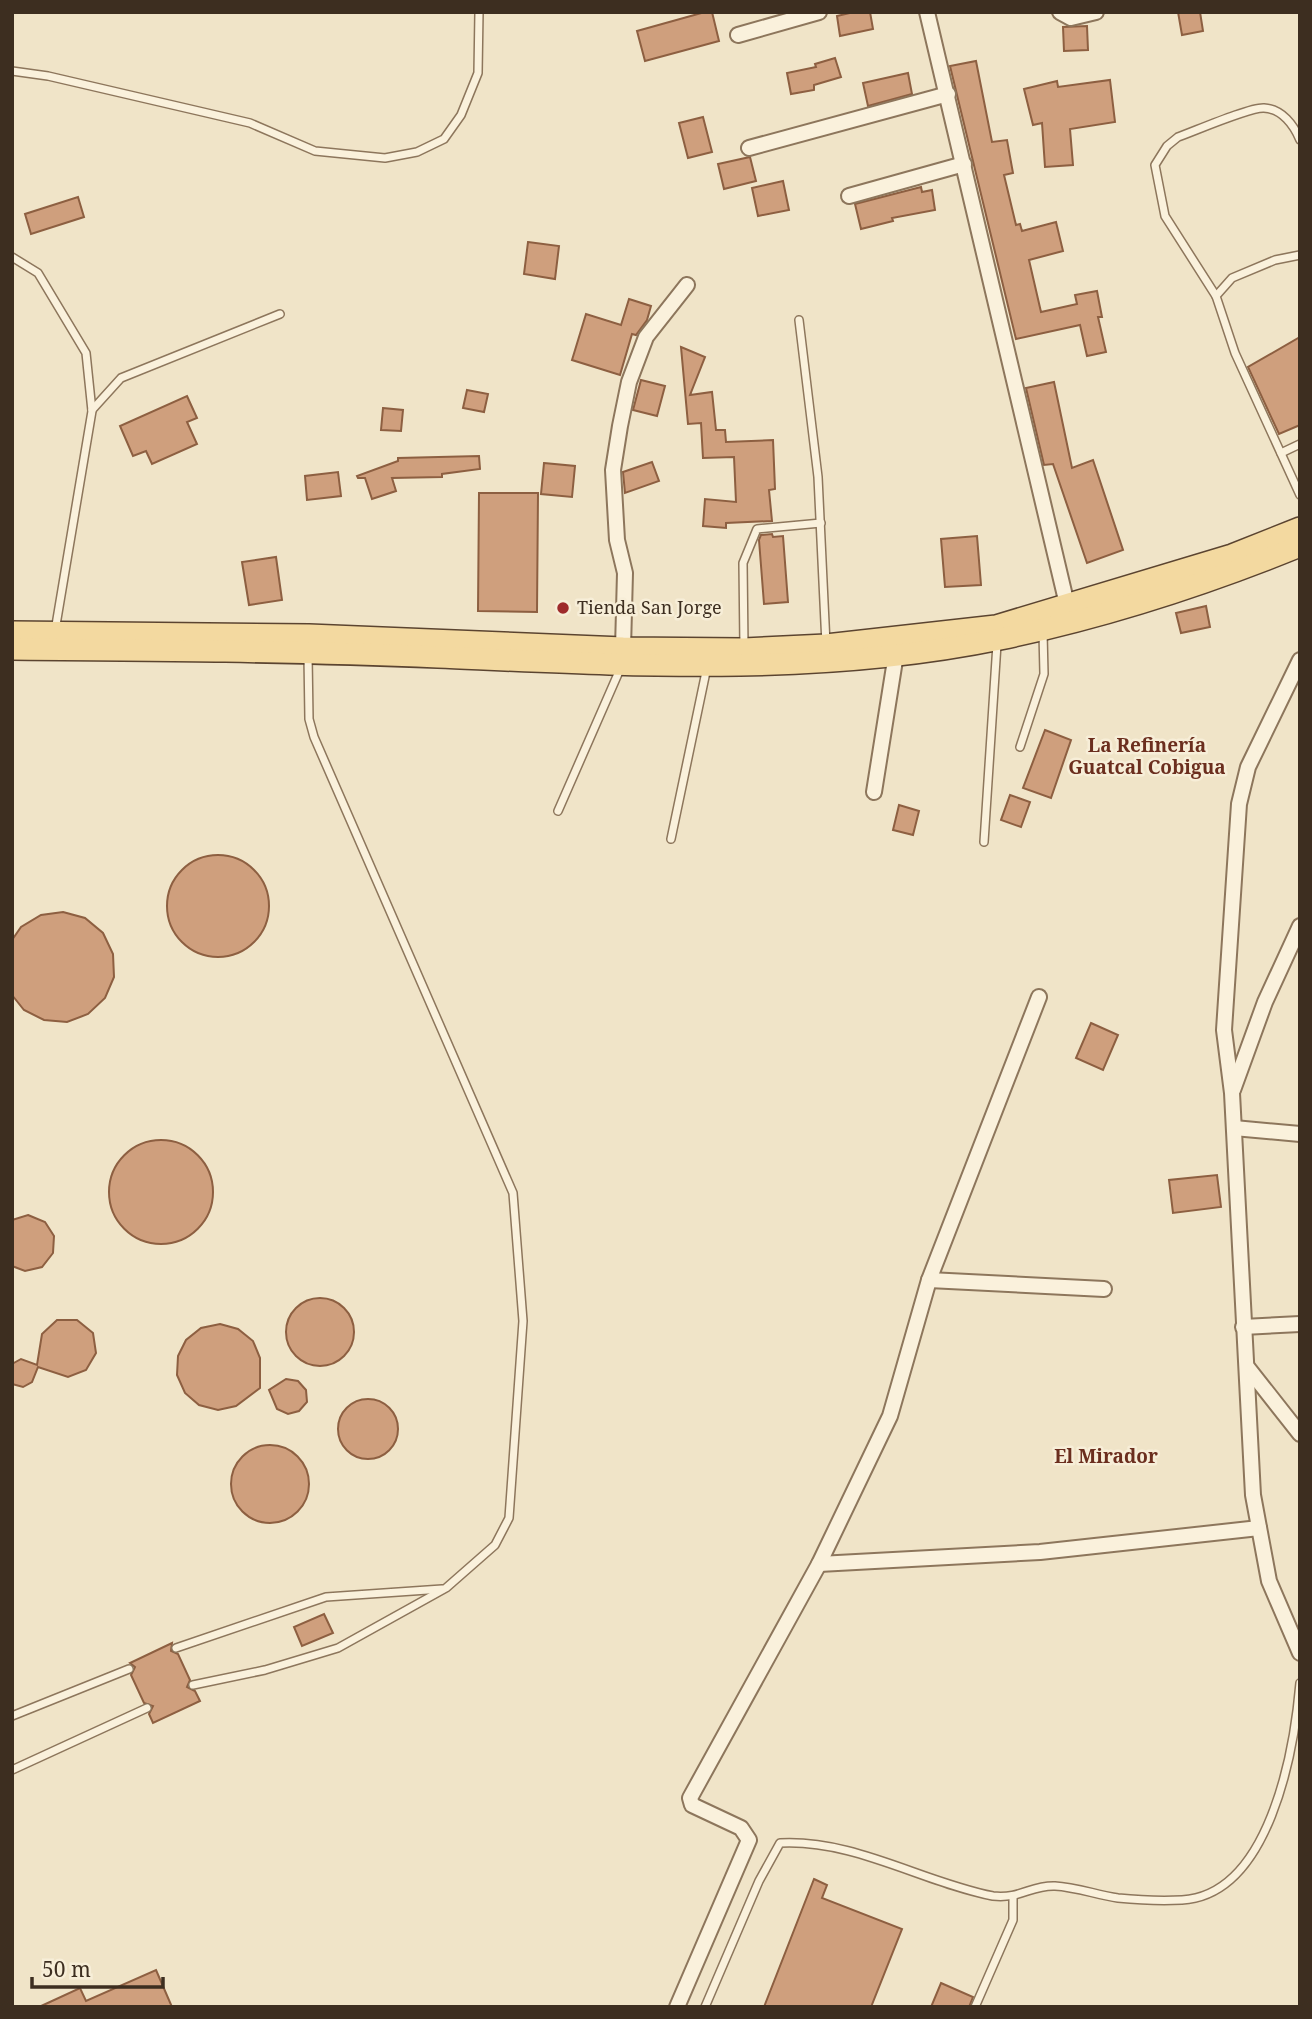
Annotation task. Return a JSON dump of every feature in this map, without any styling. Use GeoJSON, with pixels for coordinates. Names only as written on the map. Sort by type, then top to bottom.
{"type":"FeatureCollection","features":[{"type":"Feature","properties":{"kind":"main road"},"geometry":{"type":"LineString","coordinates":[[12,632],[309,635],[622,656],[707,666],[812,663],[997,640],[1043,629],[1069,613],[1300,528]]}},
{"type":"Feature","properties":{"kind":"main road"},"geometry":{"type":"LineString","coordinates":[[12,649],[622,656],[826,645],[996,626],[1069,613],[1235,572],[1300,546]]}},
{"type":"Feature","properties":{"kind":"street"},"geometry":{"type":"LineString","coordinates":[[738,35],[819,12]]}},
{"type":"Feature","properties":{"kind":"street"},"geometry":{"type":"LineString","coordinates":[[927,12],[1069,613]]}},
{"type":"Feature","properties":{"kind":"street"},"geometry":{"type":"LineString","coordinates":[[1060,12],[1070,18],[1096,12]]}},
{"type":"Feature","properties":{"kind":"street"},"geometry":{"type":"LineString","coordinates":[[748,148],[948,94]]}},
{"type":"Feature","properties":{"kind":"street"},"geometry":{"type":"LineString","coordinates":[[849,196],[964,164]]}},
{"type":"Feature","properties":{"kind":"street"},"geometry":{"type":"LineString","coordinates":[[622,656],[625,573],[617,540],[613,470],[620,426],[629,382],[646,337],[687,285]]}},
{"type":"Feature","properties":{"kind":"street"},"geometry":{"type":"LineString","coordinates":[[874,792],[896,654]]}},
{"type":"Feature","properties":{"kind":"street"},"geometry":{"type":"LineString","coordinates":[[1300,660],[1248,767],[1239,804],[1224,1030],[1232,1093],[1253,1495],[1269,1581],[1300,1653]]}},
{"type":"Feature","properties":{"kind":"street"},"geometry":{"type":"LineString","coordinates":[[1232,1093],[1265,1002],[1300,926]]}},
{"type":"Feature","properties":{"kind":"street"},"geometry":{"type":"LineString","coordinates":[[677,2007],[749,1840],[741,1828],[692,1805],[690,1798],[819,1564],[890,1416],[929,1280],[1039,997]]}},
{"type":"Feature","properties":{"kind":"street"},"geometry":{"type":"LineString","coordinates":[[1234,1128],[1300,1135]]}},
{"type":"Feature","properties":{"kind":"street"},"geometry":{"type":"LineString","coordinates":[[929,1280],[1104,1289]]}},
{"type":"Feature","properties":{"kind":"street"},"geometry":{"type":"LineString","coordinates":[[1243,1327],[1300,1324]]}},
{"type":"Feature","properties":{"kind":"street"},"geometry":{"type":"LineString","coordinates":[[1248,1368],[1300,1434]]}},
{"type":"Feature","properties":{"kind":"street"},"geometry":{"type":"LineString","coordinates":[[819,1564],[1040,1552],[1259,1528]]}},
{"type":"Feature","properties":{"kind":"lane"},"geometry":{"type":"LineString","coordinates":[[12,71],[48,76],[250,123],[315,150],[385,158],[417,152],[444,139],[461,115],[478,73],[479,12]]}},
{"type":"Feature","properties":{"kind":"lane"},"geometry":{"type":"LineString","coordinates":[[1300,140],[1294,126],[1282,115],[1263,108],[1178,137],[1167,146],[1155,164],[1165,216],[1216,296],[1235,354],[1300,495]]}},
{"type":"Feature","properties":{"kind":"lane"},"geometry":{"type":"LineString","coordinates":[[1216,296],[1232,278],[1275,260],[1300,255]]}},
{"type":"Feature","properties":{"kind":"lane"},"geometry":{"type":"LineString","coordinates":[[12,257],[38,272],[86,353],[92,411],[55,632]]}},
{"type":"Feature","properties":{"kind":"lane"},"geometry":{"type":"LineString","coordinates":[[92,411],[121,378],[280,314]]}},
{"type":"Feature","properties":{"kind":"lane"},"geometry":{"type":"LineString","coordinates":[[799,320],[821,523],[826,645]]}},
{"type":"Feature","properties":{"kind":"lane"},"geometry":{"type":"LineString","coordinates":[[1281,453],[1300,444]]}},
{"type":"Feature","properties":{"kind":"lane"},"geometry":{"type":"LineString","coordinates":[[744,649],[743,563],[757,529],[821,523]]}},
{"type":"Feature","properties":{"kind":"lane"},"geometry":{"type":"LineString","coordinates":[[1020,747],[1044,674],[1043,629]]}},
{"type":"Feature","properties":{"kind":"lane"},"geometry":{"type":"LineString","coordinates":[[984,842],[997,640]]}},
{"type":"Feature","properties":{"kind":"lane"},"geometry":{"type":"LineString","coordinates":[[192,1685],[265,1670],[338,1648],[446,1588],[495,1545],[509,1518],[523,1321],[513,1193],[314,737],[307,690],[308,652]]}},
{"type":"Feature","properties":{"kind":"lane"},"geometry":{"type":"LineString","coordinates":[[558,811],[622,656]]}},
{"type":"Feature","properties":{"kind":"lane"},"geometry":{"type":"LineString","coordinates":[[671,839],[707,666]]}},
{"type":"Feature","properties":{"kind":"lane"},"geometry":{"type":"LineString","coordinates":[[176,1648],[326,1597],[446,1588]]}},
{"type":"Feature","properties":{"kind":"lane"},"geometry":{"type":"LineString","coordinates":[[12,1716],[129,1669]]}},
{"type":"Feature","properties":{"kind":"lane"},"geometry":{"type":"LineString","coordinates":[[705,2007],[759,1881],[780,1843],[804,1842],[840,1849],[974,1892],[1013,1898],[1032,1889],[1054,1886],[1117,1898],[1183,1900],[1214,1894],[1244,1868],[1264,1836],[1279,1788],[1298,1706],[1300,1683]]}},
{"type":"Feature","properties":{"kind":"lane"},"geometry":{"type":"LineString","coordinates":[[12,1770],[147,1708]]}},
{"type":"Feature","properties":{"kind":"lane"},"geometry":{"type":"LineString","coordinates":[[975,2007],[1013,1920],[1013,1898]]}},
{"type":"Feature","properties":{"kind":"building"},"geometry":{"type":"Polygon","coordinates":[[[712,12],[719,41],[645,61],[637,31],[712,12]]]}},
{"type":"Feature","properties":{"kind":"building"},"geometry":{"type":"Polygon","coordinates":[[[870,12],[873,29],[840,36],[837,16],[870,12]]]}},
{"type":"Feature","properties":{"kind":"building"},"geometry":{"type":"Polygon","coordinates":[[[1178,12],[1200,12],[1203,31],[1182,35],[1178,12]]]}},
{"type":"Feature","properties":{"kind":"building"},"geometry":{"type":"Polygon","coordinates":[[[1087,26],[1088,50],[1064,51],[1063,27],[1087,26]]]}},
{"type":"Feature","properties":{"kind":"building"},"geometry":{"type":"Polygon","coordinates":[[[835,58],[841,77],[814,85],[814,90],[791,94],[787,73],[816,67],[815,64],[835,58]]]}},
{"type":"Feature","properties":{"kind":"building"},"geometry":{"type":"Polygon","coordinates":[[[976,61],[992,142],[1007,140],[1013,173],[1004,175],[1016,225],[1020,224],[1022,231],[1056,222],[1063,251],[1029,260],[1041,312],[1077,304],[1075,295],[1097,291],[1102,317],[1098,317],[1106,352],[1087,356],[1080,325],[1016,339],[950,66],[976,61]]]}},
{"type":"Feature","properties":{"kind":"building"},"geometry":{"type":"Polygon","coordinates":[[[908,73],[912,94],[868,106],[863,83],[908,73]]]}},
{"type":"Feature","properties":{"kind":"building"},"geometry":{"type":"Polygon","coordinates":[[[1110,80],[1115,122],[1070,129],[1073,165],[1045,167],[1042,123],[1033,125],[1024,89],[1057,81],[1058,87],[1110,80]]]}},
{"type":"Feature","properties":{"kind":"building"},"geometry":{"type":"Polygon","coordinates":[[[703,117],[712,152],[688,158],[679,123],[703,117]]]}},
{"type":"Feature","properties":{"kind":"building"},"geometry":{"type":"Polygon","coordinates":[[[750,157],[756,181],[724,189],[718,164],[750,157]]]}},
{"type":"Feature","properties":{"kind":"building"},"geometry":{"type":"Polygon","coordinates":[[[783,181],[789,210],[758,216],[752,188],[783,181]]]}},
{"type":"Feature","properties":{"kind":"building"},"geometry":{"type":"Polygon","coordinates":[[[921,187],[922,192],[932,190],[935,210],[892,218],[893,221],[861,229],[855,204],[921,187]]]}},
{"type":"Feature","properties":{"kind":"building"},"geometry":{"type":"Polygon","coordinates":[[[78,197],[84,217],[31,234],[25,214],[78,197]]]}},
{"type":"Feature","properties":{"kind":"building"},"geometry":{"type":"Polygon","coordinates":[[[528,242],[559,246],[555,279],[524,274],[528,242]]]}},
{"type":"Feature","properties":{"kind":"building"},"geometry":{"type":"Polygon","coordinates":[[[629,299],[651,306],[647,320],[636,335],[632,334],[620,375],[572,360],[586,314],[621,325],[629,299]]]}},
{"type":"Feature","properties":{"kind":"building"},"geometry":{"type":"Polygon","coordinates":[[[1300,337],[1300,425],[1279,434],[1248,367],[1300,337]]]}},
{"type":"Feature","properties":{"kind":"building"},"geometry":{"type":"Polygon","coordinates":[[[681,347],[705,357],[690,395],[712,392],[716,430],[725,430],[726,442],[773,440],[775,489],[769,490],[772,521],[726,523],[726,528],[703,526],[705,499],[736,502],[734,457],[703,458],[701,423],[688,424],[681,347]]]}},
{"type":"Feature","properties":{"kind":"building"},"geometry":{"type":"Polygon","coordinates":[[[641,380],[665,386],[657,416],[633,410],[641,380]]]}},
{"type":"Feature","properties":{"kind":"building"},"geometry":{"type":"Polygon","coordinates":[[[1054,382],[1072,468],[1093,460],[1123,550],[1087,563],[1053,464],[1044,465],[1026,388],[1054,382]]]}},
{"type":"Feature","properties":{"kind":"building"},"geometry":{"type":"Polygon","coordinates":[[[467,390],[488,394],[484,412],[463,408],[467,390]]]}},
{"type":"Feature","properties":{"kind":"building"},"geometry":{"type":"Polygon","coordinates":[[[187,396],[197,418],[187,422],[197,444],[152,464],[146,451],[133,456],[120,426],[187,396]]]}},
{"type":"Feature","properties":{"kind":"building"},"geometry":{"type":"Polygon","coordinates":[[[383,408],[403,410],[401,431],[381,430],[383,408]]]}},
{"type":"Feature","properties":{"kind":"building"},"geometry":{"type":"Polygon","coordinates":[[[479,456],[480,469],[442,474],[442,477],[392,478],[396,491],[372,499],[365,478],[357,476],[398,461],[398,458],[479,456]]]}},
{"type":"Feature","properties":{"kind":"building"},"geometry":{"type":"Polygon","coordinates":[[[652,462],[659,481],[625,493],[623,472],[652,462]]]}},
{"type":"Feature","properties":{"kind":"building"},"geometry":{"type":"Polygon","coordinates":[[[544,463],[575,466],[572,497],[541,494],[544,463]]]}},
{"type":"Feature","properties":{"kind":"building"},"geometry":{"type":"Polygon","coordinates":[[[338,472],[341,496],[307,500],[305,476],[338,472]]]}},
{"type":"Feature","properties":{"kind":"building"},"geometry":{"type":"Polygon","coordinates":[[[479,493],[538,493],[537,612],[478,611],[479,493]]]}},
{"type":"Feature","properties":{"kind":"building"},"geometry":{"type":"Polygon","coordinates":[[[772,534],[773,537],[783,536],[788,602],[764,604],[759,540],[761,535],[772,534]]]}},
{"type":"Feature","properties":{"kind":"building"},"geometry":{"type":"Polygon","coordinates":[[[977,536],[981,585],[945,587],[941,539],[977,536]]]}},
{"type":"Feature","properties":{"kind":"building"},"geometry":{"type":"Polygon","coordinates":[[[276,557],[282,600],[249,605],[242,562],[276,557]]]}},
{"type":"Feature","properties":{"kind":"building"},"geometry":{"type":"Polygon","coordinates":[[[1206,606],[1210,627],[1181,633],[1176,613],[1206,606]]]}},
{"type":"Feature","properties":{"kind":"building"},"geometry":{"type":"Polygon","coordinates":[[[1045,730],[1071,740],[1051,798],[1023,788],[1045,730]]]}},
{"type":"Feature","properties":{"kind":"building"},"geometry":{"type":"Polygon","coordinates":[[[1010,795],[1030,802],[1021,827],[1001,820],[1010,795]]]}},
{"type":"Feature","properties":{"kind":"building"},"geometry":{"type":"Polygon","coordinates":[[[899,805],[919,811],[913,835],[893,830],[899,805]]]}},
{"type":"Feature","properties":{"kind":"building"},"geometry":{"type":"Polygon","coordinates":[[[218,855],[238,859],[254,870],[265,886],[269,906],[265,926],[254,942],[238,953],[218,957],[198,953],[182,942],[171,926],[167,906],[171,886],[182,870],[198,859],[218,855]]]}},
{"type":"Feature","properties":{"kind":"building"},"geometry":{"type":"Polygon","coordinates":[[[63,912],[85,918],[103,933],[113,954],[114,977],[105,998],[88,1014],[67,1022],[44,1020],[24,1010],[12,995],[12,940],[21,927],[41,915],[63,912]]]}},
{"type":"Feature","properties":{"kind":"building"},"geometry":{"type":"Polygon","coordinates":[[[1091,1023],[1118,1035],[1103,1070],[1076,1058],[1091,1023]]]}},
{"type":"Feature","properties":{"kind":"building"},"geometry":{"type":"Polygon","coordinates":[[[161,1140],[181,1144],[198,1155],[209,1172],[213,1192],[209,1212],[198,1229],[181,1240],[161,1244],[141,1240],[124,1229],[113,1212],[109,1192],[113,1172],[124,1155],[141,1144],[161,1140]]]}},
{"type":"Feature","properties":{"kind":"building"},"geometry":{"type":"Polygon","coordinates":[[[1217,1175],[1221,1207],[1173,1213],[1169,1180],[1217,1175]]]}},
{"type":"Feature","properties":{"kind":"building"},"geometry":{"type":"Polygon","coordinates":[[[28,1215],[45,1222],[54,1236],[53,1253],[42,1267],[25,1271],[12,1266],[12,1220],[28,1215]]]}},
{"type":"Feature","properties":{"kind":"building"},"geometry":{"type":"Polygon","coordinates":[[[320,1298],[333,1301],[344,1308],[351,1319],[354,1332],[351,1345],[344,1356],[333,1363],[320,1366],[307,1363],[296,1356],[289,1345],[286,1332],[289,1319],[296,1308],[307,1301],[320,1298]]]}},
{"type":"Feature","properties":{"kind":"building"},"geometry":{"type":"Polygon","coordinates":[[[57,1320],[77,1320],[93,1333],[96,1353],[86,1370],[68,1377],[38,1367],[32,1382],[23,1387],[12,1384],[12,1364],[21,1359],[37,1365],[42,1334],[57,1320]]]}},
{"type":"Feature","properties":{"kind":"building"},"geometry":{"type":"Polygon","coordinates":[[[220,1324],[238,1329],[253,1341],[260,1358],[260,1388],[236,1406],[218,1410],[199,1405],[185,1393],[177,1375],[178,1356],[186,1340],[201,1328],[220,1324]]]}},
{"type":"Feature","properties":{"kind":"building"},"geometry":{"type":"Polygon","coordinates":[[[286,1379],[298,1381],[306,1390],[307,1402],[299,1411],[288,1414],[277,1409],[269,1390],[286,1379]]]}},
{"type":"Feature","properties":{"kind":"building"},"geometry":{"type":"Polygon","coordinates":[[[362,1399],[374,1399],[393,1412],[398,1429],[396,1441],[385,1454],[374,1459],[362,1459],[343,1446],[338,1435],[338,1423],[351,1404],[362,1399]]]}},
{"type":"Feature","properties":{"kind":"building"},"geometry":{"type":"Polygon","coordinates":[[[270,1445],[285,1448],[297,1457],[306,1469],[309,1484],[306,1499],[297,1511],[285,1520],[270,1523],[255,1520],[243,1511],[234,1499],[231,1484],[234,1469],[243,1457],[255,1448],[270,1445]]]}},
{"type":"Feature","properties":{"kind":"building"},"geometry":{"type":"Polygon","coordinates":[[[324,1614],[333,1633],[302,1646],[294,1627],[324,1614]]]}},
{"type":"Feature","properties":{"kind":"building"},"geometry":{"type":"Polygon","coordinates":[[[172,1643],[171,1651],[178,1654],[190,1680],[187,1687],[195,1691],[200,1701],[153,1723],[149,1714],[153,1706],[144,1703],[131,1675],[135,1667],[130,1663],[172,1643]]]}},
{"type":"Feature","properties":{"kind":"building"},"geometry":{"type":"Polygon","coordinates":[[[814,1879],[827,1885],[822,1898],[902,1929],[871,2007],[764,2007],[814,1879]]]}},
{"type":"Feature","properties":{"kind":"building"},"geometry":{"type":"Polygon","coordinates":[[[156,1970],[172,2007],[39,2007],[80,1988],[86,2001],[156,1970]]]}},
{"type":"Feature","properties":{"kind":"building"},"geometry":{"type":"Polygon","coordinates":[[[941,1983],[973,1997],[969,2007],[931,2007],[941,1983]]]}},
{"type":"Feature","properties":{"kind":"place","name":"Tienda San Jorge"},"geometry":{"type":"Point","coordinates":[563,608]}},
{"type":"Feature","properties":{"kind":"district","name":"La Refinería Guatcal Cobigua"},"geometry":{"type":"Point","coordinates":[1147,756]}},
{"type":"Feature","properties":{"kind":"district","name":"El Mirador"},"geometry":{"type":"Point","coordinates":[1106,1456]}}]}
